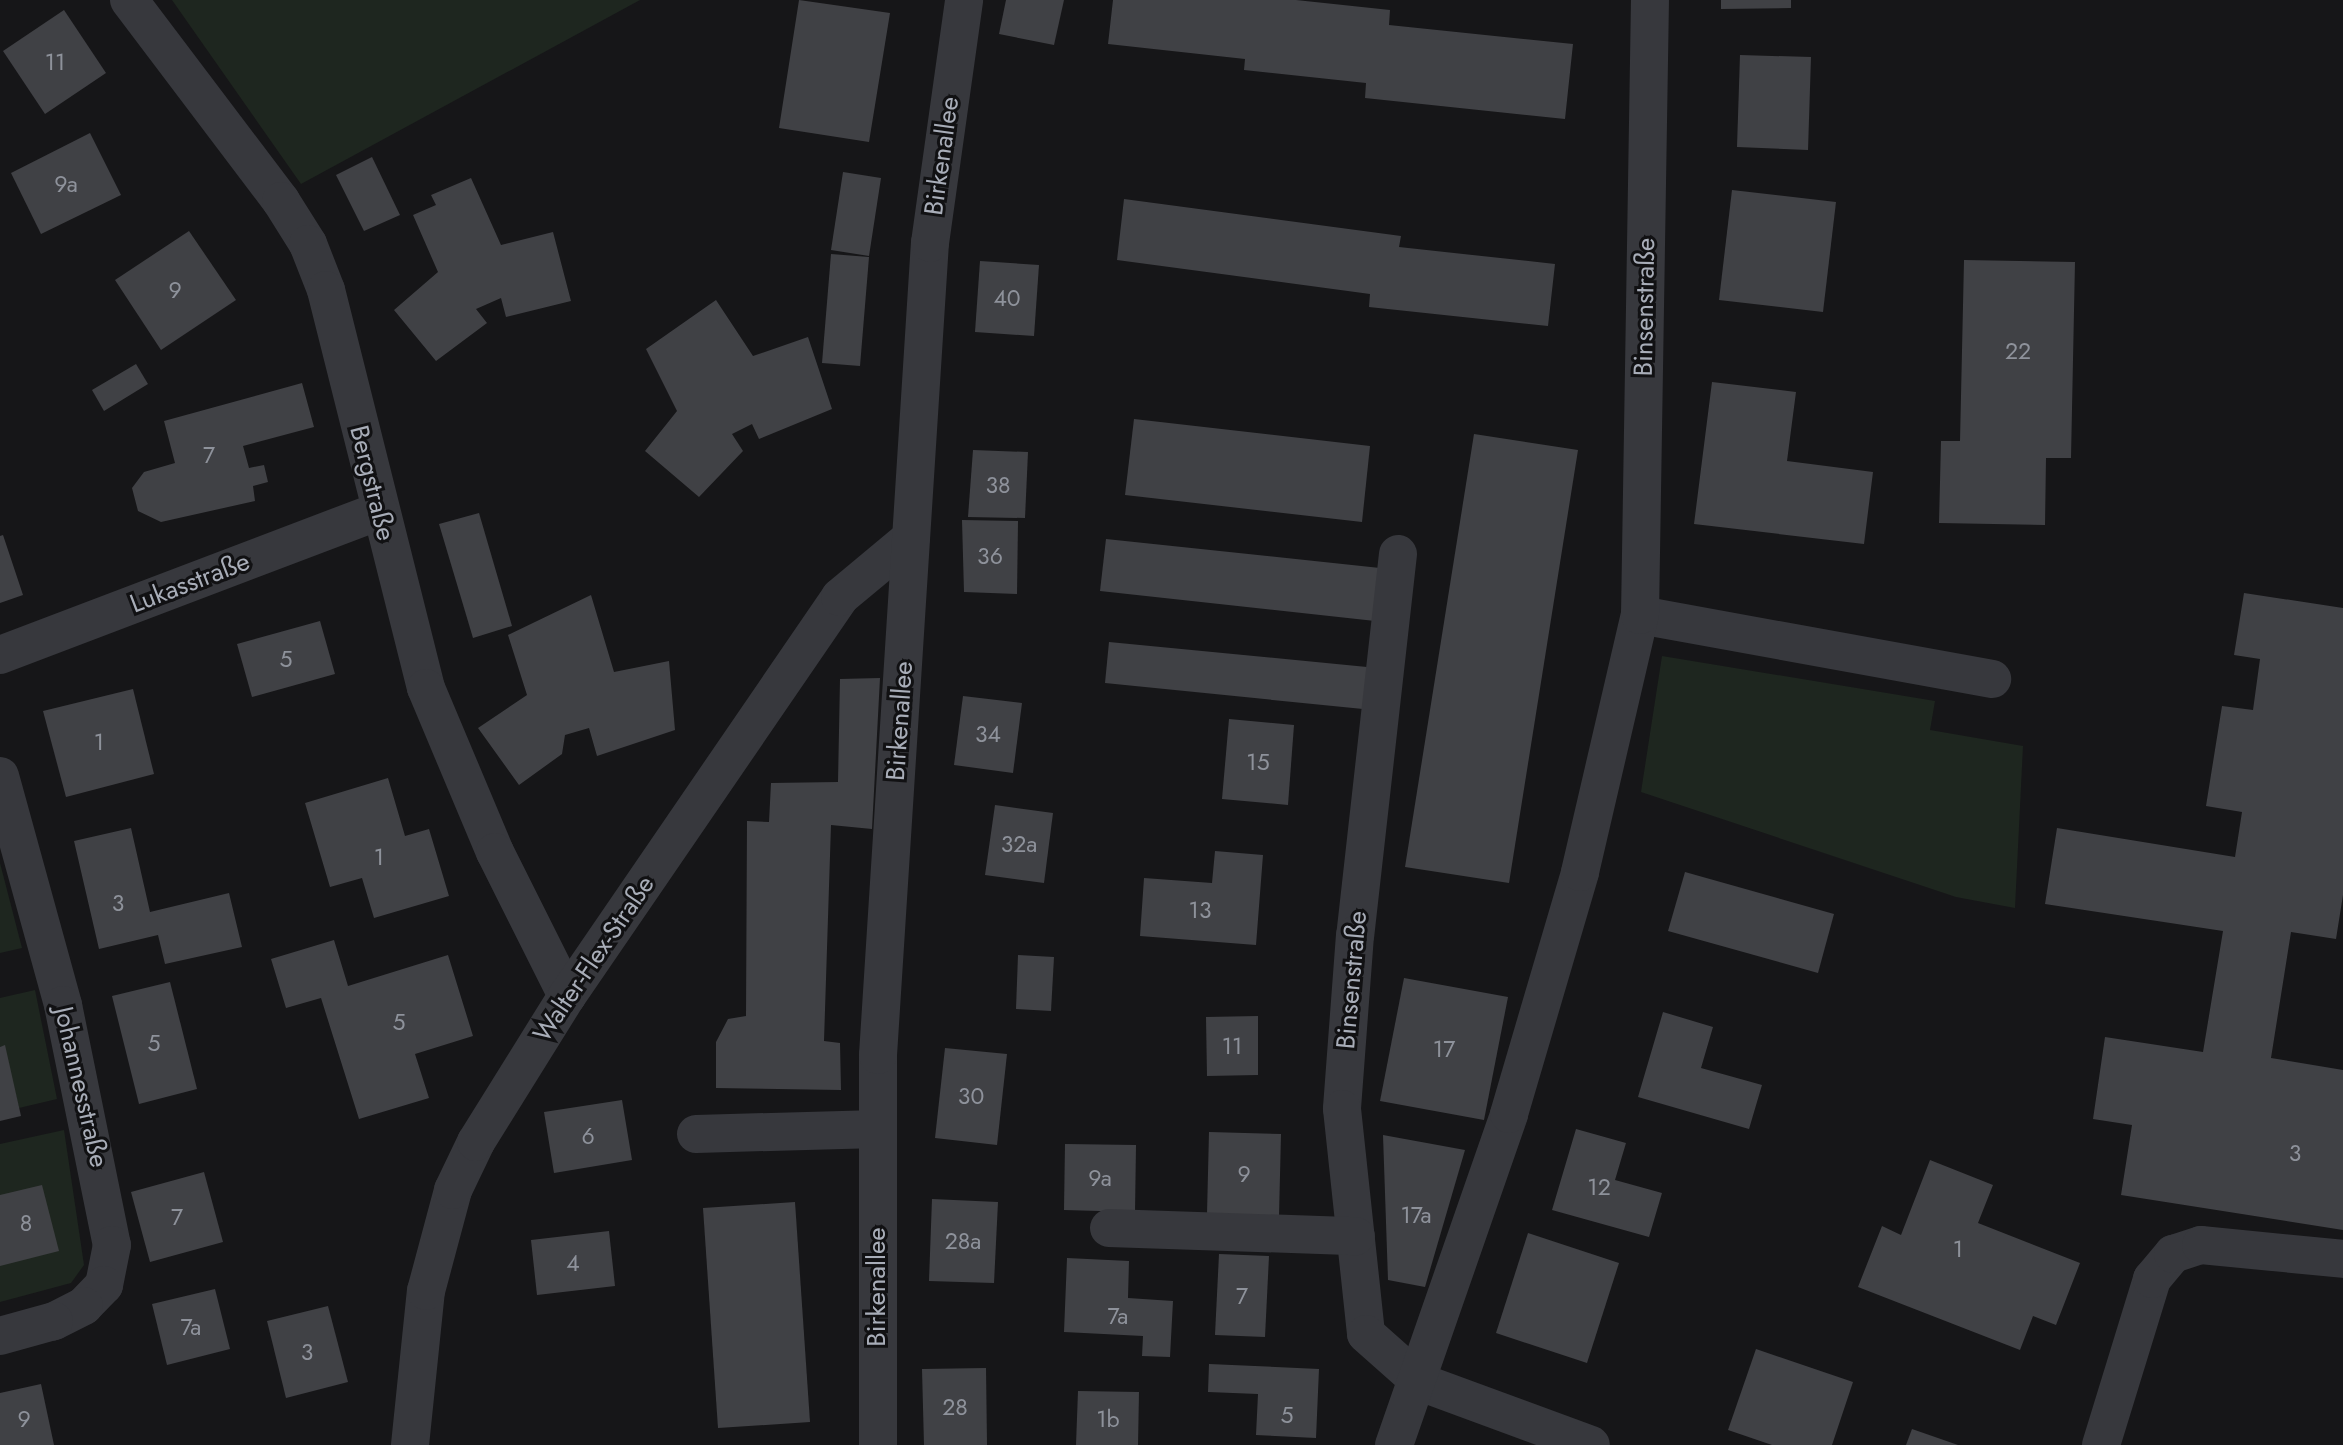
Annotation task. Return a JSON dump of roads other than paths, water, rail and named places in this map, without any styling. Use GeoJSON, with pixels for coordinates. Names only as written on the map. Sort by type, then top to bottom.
{"type":"FeatureCollection","features":[{"type":"Feature","properties":{"kind":"street","name":"Bergstraße"},"geometry":{"type":"LineString","coordinates":[[129,0],[281,201],[308,244],[326,290],[379,512],[426,688],[451,754],[541,951],[567,996]]}},
{"type":"Feature","properties":{"kind":"street","name":"Birkenallee"},"geometry":{"type":"LineString","coordinates":[[878,1445],[878,1055],[930,243],[964,0]]}},
{"type":"Feature","properties":{"kind":"street","name":"Binsenstraße"},"geometry":{"type":"LineString","coordinates":[[1394,1445],[1420,1382],[1509,1114],[1580,872],[1640,615],[1650,0]]}},
{"type":"Feature","properties":{"kind":"street","name":"Lukasstraße"},"geometry":{"type":"LineString","coordinates":[[0,655],[379,512]]}},
{"type":"Feature","properties":{"kind":"street","name":"Walter-Flex-Straße"},"geometry":{"type":"LineString","coordinates":[[410,1445],[426,1291],[453,1190],[476,1142],[567,996],[840,597],[911,538]]}},
{"type":"Feature","properties":{"kind":"street","name":"Binsenstraße"},"geometry":{"type":"LineString","coordinates":[[1398,554],[1355,935],[1342,1109],[1366,1334],[1420,1382]]}},
{"type":"Feature","properties":{"kind":"street"},"geometry":{"type":"LineString","coordinates":[[1640,615],[1992,679]]}},
{"type":"Feature","properties":{"kind":"street","name":"Johannesstraße"},"geometry":{"type":"LineString","coordinates":[[0,776],[63,1005],[112,1245],[104,1285],[84,1306],[54,1321],[0,1336]]}},
{"type":"Feature","properties":{"kind":"street"},"geometry":{"type":"LineString","coordinates":[[696,1134],[878,1129]]}},
{"type":"Feature","properties":{"kind":"street"},"geometry":{"type":"LineString","coordinates":[[1109,1228],[1356,1236]]}},
{"type":"Feature","properties":{"kind":"street"},"geometry":{"type":"LineString","coordinates":[[2101,1445],[2130,1361],[2152,1279],[2173,1254],[2201,1245],[2343,1259]]}},
{"type":"Feature","properties":{"kind":"street"},"geometry":{"type":"LineString","coordinates":[[1420,1382],[1591,1445]]}}]}
